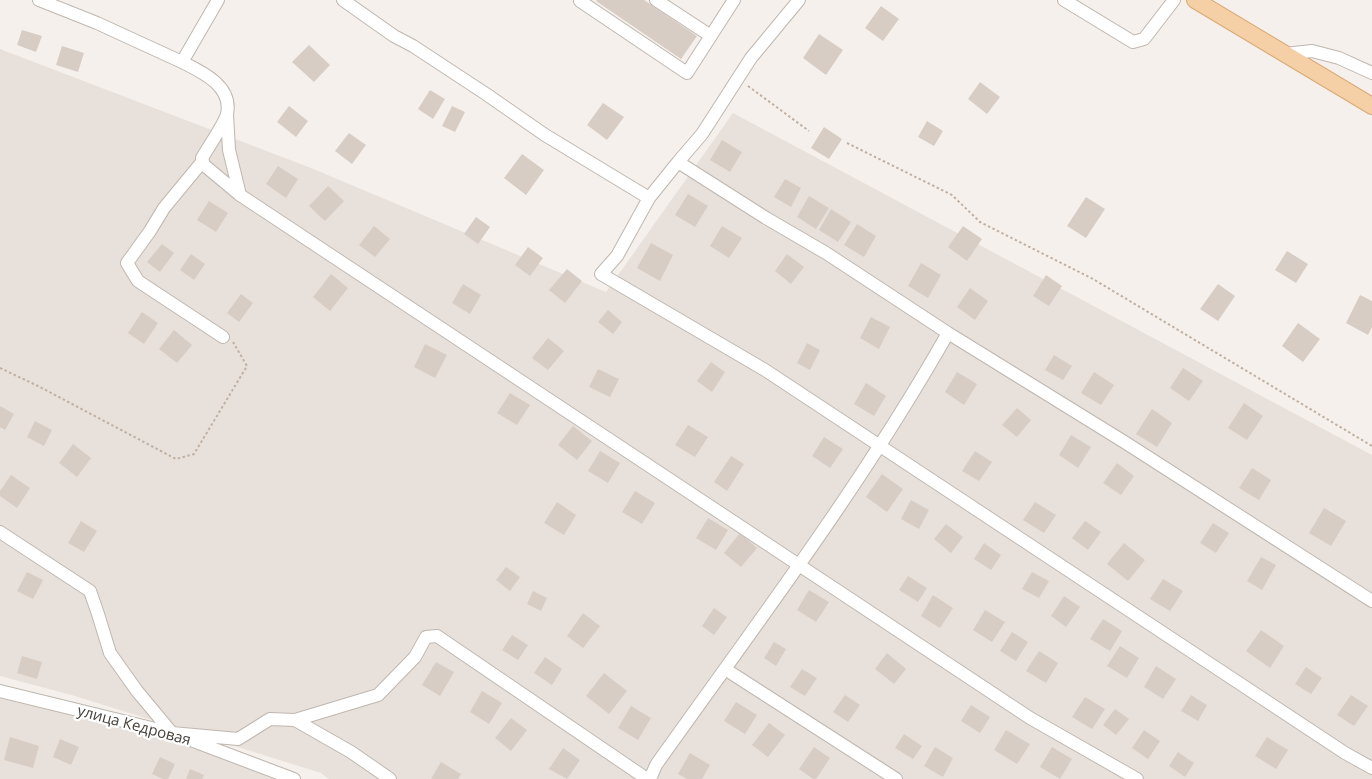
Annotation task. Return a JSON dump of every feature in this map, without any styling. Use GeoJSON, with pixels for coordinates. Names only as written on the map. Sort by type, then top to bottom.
{"type":"FeatureCollection","features":[{"type":"Feature","properties":{"kind":"main road"},"geometry":{"type":"LineString","coordinates":[[1195,0],[1212,5],[1285,54],[1372,106]]}},
{"type":"Feature","properties":{"kind":"street"},"geometry":{"type":"LineString","coordinates":[[40,0],[97,22],[182,62],[213,79],[221,88],[226,100],[229,150],[240,195]]}},
{"type":"Feature","properties":{"kind":"street"},"geometry":{"type":"LineString","coordinates":[[182,62],[218,0]]}},
{"type":"Feature","properties":{"kind":"street"},"geometry":{"type":"LineString","coordinates":[[343,0],[394,36],[413,46],[545,135],[649,198]]}},
{"type":"Feature","properties":{"kind":"street"},"geometry":{"type":"LineString","coordinates":[[579,0],[687,72],[734,0]]}},
{"type":"Feature","properties":{"kind":"street"},"geometry":{"type":"LineString","coordinates":[[656,0],[711,36]]}},
{"type":"Feature","properties":{"kind":"street"},"geometry":{"type":"LineString","coordinates":[[799,0],[751,58],[702,134],[649,198],[617,256],[601,274],[765,370],[1337,748],[1372,768]]}},
{"type":"Feature","properties":{"kind":"street"},"geometry":{"type":"LineString","coordinates":[[1064,0],[1133,42],[1144,39],[1174,0]]}},
{"type":"Feature","properties":{"kind":"street"},"geometry":{"type":"LineString","coordinates":[[1285,54],[1312,52],[1339,58],[1372,73]]}},
{"type":"Feature","properties":{"kind":"street"},"geometry":{"type":"LineString","coordinates":[[223,337],[138,282],[127,263],[164,208],[202,162],[202,158],[227,114]]}},
{"type":"Feature","properties":{"kind":"street"},"geometry":{"type":"LineString","coordinates":[[202,162],[240,195],[1030,718],[1136,779]]}},
{"type":"Feature","properties":{"kind":"street"},"geometry":{"type":"LineString","coordinates":[[678,162],[766,218],[826,253],[948,333],[1372,601]]}},
{"type":"Feature","properties":{"kind":"street"},"geometry":{"type":"LineString","coordinates":[[0,532],[90,591],[110,653],[137,692],[172,733],[238,740],[270,719],[296,720],[378,695],[415,657],[426,637],[437,636],[648,779],[880,447],[948,333]]}},
{"type":"Feature","properties":{"kind":"street"},"geometry":{"type":"LineString","coordinates":[[725,669],[896,779]]}},
{"type":"Feature","properties":{"kind":"street","name":"улица Кедровая"},"geometry":{"type":"LineString","coordinates":[[0,691],[172,733],[294,779]]}},
{"type":"Feature","properties":{"kind":"street"},"geometry":{"type":"LineString","coordinates":[[296,720],[351,752],[390,779]]}},
{"type":"Feature","properties":{"kind":"path"},"geometry":{"type":"LineString","coordinates":[[738,78],[809,131]]}},
{"type":"Feature","properties":{"kind":"path"},"geometry":{"type":"LineString","coordinates":[[847,143],[952,195],[980,222],[1093,279],[1372,446]]}},
{"type":"Feature","properties":{"kind":"path"},"geometry":{"type":"LineString","coordinates":[[0,368],[176,459],[194,454],[248,366],[233,342],[223,337]]}},
{"type":"Feature","properties":{"kind":"shaded area"},"geometry":{"type":"Polygon","coordinates":[[[0,49],[311,168],[606,292],[733,113],[1372,455],[1372,779],[329,779],[321,773],[75,696],[0,676],[0,49]]]}},
{"type":"Feature","properties":{"kind":"shaded area"},"geometry":{"type":"Polygon","coordinates":[[[0,691],[172,733],[294,779],[0,779],[0,691]]]}},
{"type":"Feature","properties":{"kind":"building"},"geometry":{"type":"Polygon","coordinates":[[[597,0],[644,0],[697,36],[681,59],[597,0]]]}},
{"type":"Feature","properties":{"kind":"building"},"geometry":{"type":"Polygon","coordinates":[[[881,6],[899,19],[883,41],[865,28],[881,6]]]}},
{"type":"Feature","properties":{"kind":"building"},"geometry":{"type":"Polygon","coordinates":[[[22,30],[42,36],[36,52],[17,45],[22,30]]]}},
{"type":"Feature","properties":{"kind":"building"},"geometry":{"type":"Polygon","coordinates":[[[819,34],[843,50],[826,75],[803,58],[819,34]]]}},
{"type":"Feature","properties":{"kind":"building"},"geometry":{"type":"Polygon","coordinates":[[[309,45],[330,65],[314,82],[292,62],[309,45]]]}},
{"type":"Feature","properties":{"kind":"building"},"geometry":{"type":"Polygon","coordinates":[[[62,46],[84,53],[78,72],[56,65],[62,46]]]}},
{"type":"Feature","properties":{"kind":"building"},"geometry":{"type":"Polygon","coordinates":[[[980,82],[1000,97],[987,114],[968,99],[980,82]]]}},
{"type":"Feature","properties":{"kind":"building"},"geometry":{"type":"Polygon","coordinates":[[[430,90],[445,99],[433,119],[418,109],[430,90]]]}},
{"type":"Feature","properties":{"kind":"building"},"geometry":{"type":"Polygon","coordinates":[[[603,103],[624,117],[607,140],[587,125],[603,103]]]}},
{"type":"Feature","properties":{"kind":"building"},"geometry":{"type":"Polygon","coordinates":[[[289,106],[308,121],[296,137],[277,122],[289,106]]]}},
{"type":"Feature","properties":{"kind":"building"},"geometry":{"type":"Polygon","coordinates":[[[452,106],[465,112],[455,132],[442,126],[452,106]]]}},
{"type":"Feature","properties":{"kind":"building"},"geometry":{"type":"Polygon","coordinates":[[[927,121],[943,131],[934,146],[918,137],[927,121]]]}},
{"type":"Feature","properties":{"kind":"building"},"geometry":{"type":"Polygon","coordinates":[[[824,127],[842,139],[829,159],[811,148],[824,127]]]}},
{"type":"Feature","properties":{"kind":"building"},"geometry":{"type":"Polygon","coordinates":[[[349,133],[366,145],[352,164],[335,151],[349,133]]]}},
{"type":"Feature","properties":{"kind":"building"},"geometry":{"type":"Polygon","coordinates":[[[722,140],[742,152],[730,172],[710,160],[722,140]]]}},
{"type":"Feature","properties":{"kind":"building"},"geometry":{"type":"Polygon","coordinates":[[[522,154],[544,170],[526,195],[504,178],[522,154]]]}},
{"type":"Feature","properties":{"kind":"building"},"geometry":{"type":"Polygon","coordinates":[[[278,166],[298,179],[286,198],[266,184],[278,166]]]}},
{"type":"Feature","properties":{"kind":"building"},"geometry":{"type":"Polygon","coordinates":[[[785,179],[801,188],[791,207],[774,197],[785,179]]]}},
{"type":"Feature","properties":{"kind":"building"},"geometry":{"type":"Polygon","coordinates":[[[328,186],[344,201],[325,221],[309,206],[328,186]]]}},
{"type":"Feature","properties":{"kind":"building"},"geometry":{"type":"Polygon","coordinates":[[[688,194],[708,206],[695,227],[675,215],[688,194]]]}},
{"type":"Feature","properties":{"kind":"building"},"geometry":{"type":"Polygon","coordinates":[[[809,196],[829,208],[816,229],[797,217],[809,196]]]}},
{"type":"Feature","properties":{"kind":"building"},"geometry":{"type":"Polygon","coordinates":[[[1086,197],[1105,209],[1086,238],[1067,226],[1086,197]]]}},
{"type":"Feature","properties":{"kind":"building"},"geometry":{"type":"Polygon","coordinates":[[[209,201],[228,213],[216,232],[197,220],[209,201]]]}},
{"type":"Feature","properties":{"kind":"building"},"geometry":{"type":"Polygon","coordinates":[[[831,209],[851,222],[838,242],[819,230],[831,209]]]}},
{"type":"Feature","properties":{"kind":"building"},"geometry":{"type":"Polygon","coordinates":[[[476,217],[490,227],[478,244],[464,234],[476,217]]]}},
{"type":"Feature","properties":{"kind":"building"},"geometry":{"type":"Polygon","coordinates":[[[857,224],[876,236],[864,257],[844,245],[857,224]]]}},
{"type":"Feature","properties":{"kind":"building"},"geometry":{"type":"Polygon","coordinates":[[[374,226],[390,239],[375,257],[359,245],[374,226]]]}},
{"type":"Feature","properties":{"kind":"building"},"geometry":{"type":"Polygon","coordinates":[[[722,226],[742,238],[729,258],[710,246],[722,226]]]}},
{"type":"Feature","properties":{"kind":"building"},"geometry":{"type":"Polygon","coordinates":[[[963,226],[982,239],[967,261],[948,247],[963,226]]]}},
{"type":"Feature","properties":{"kind":"building"},"geometry":{"type":"Polygon","coordinates":[[[651,243],[673,255],[660,281],[637,268],[651,243]]]}},
{"type":"Feature","properties":{"kind":"building"},"geometry":{"type":"Polygon","coordinates":[[[162,244],[174,253],[160,272],[147,262],[162,244]]]}},
{"type":"Feature","properties":{"kind":"building"},"geometry":{"type":"Polygon","coordinates":[[[528,247],[543,258],[530,276],[515,265],[528,247]]]}},
{"type":"Feature","properties":{"kind":"building"},"geometry":{"type":"Polygon","coordinates":[[[1287,251],[1308,264],[1296,283],[1275,270],[1287,251]]]}},
{"type":"Feature","properties":{"kind":"building"},"geometry":{"type":"Polygon","coordinates":[[[191,254],[205,264],[194,280],[180,270],[191,254]]]}},
{"type":"Feature","properties":{"kind":"building"},"geometry":{"type":"Polygon","coordinates":[[[787,254],[804,267],[791,284],[775,271],[787,254]]]}},
{"type":"Feature","properties":{"kind":"building"},"geometry":{"type":"Polygon","coordinates":[[[921,263],[941,275],[928,298],[908,286],[921,263]]]}},
{"type":"Feature","properties":{"kind":"building"},"geometry":{"type":"Polygon","coordinates":[[[567,269],[582,281],[565,303],[549,290],[567,269]]]}},
{"type":"Feature","properties":{"kind":"building"},"geometry":{"type":"Polygon","coordinates":[[[331,274],[348,288],[330,311],[313,297],[331,274]]]}},
{"type":"Feature","properties":{"kind":"building"},"geometry":{"type":"Polygon","coordinates":[[[1046,275],[1062,286],[1049,306],[1033,296],[1046,275]]]}},
{"type":"Feature","properties":{"kind":"building"},"geometry":{"type":"Polygon","coordinates":[[[463,284],[481,295],[470,314],[452,303],[463,284]]]}},
{"type":"Feature","properties":{"kind":"building"},"geometry":{"type":"Polygon","coordinates":[[[1218,284],[1235,296],[1218,321],[1200,309],[1218,284]]]}},
{"type":"Feature","properties":{"kind":"building"},"geometry":{"type":"Polygon","coordinates":[[[970,288],[988,301],[975,320],[957,307],[970,288]]]}},
{"type":"Feature","properties":{"kind":"building"},"geometry":{"type":"Polygon","coordinates":[[[241,294],[253,303],[239,322],[227,313],[241,294]]]}},
{"type":"Feature","properties":{"kind":"building"},"geometry":{"type":"Polygon","coordinates":[[[1360,295],[1372,301],[1372,327],[1368,335],[1346,323],[1360,295]]]}},
{"type":"Feature","properties":{"kind":"building"},"geometry":{"type":"Polygon","coordinates":[[[608,310],[622,322],[613,334],[598,322],[608,310]]]}},
{"type":"Feature","properties":{"kind":"building"},"geometry":{"type":"Polygon","coordinates":[[[142,312],[158,323],[144,344],[128,333],[142,312]]]}},
{"type":"Feature","properties":{"kind":"building"},"geometry":{"type":"Polygon","coordinates":[[[871,317],[890,327],[879,349],[860,338],[871,317]]]}},
{"type":"Feature","properties":{"kind":"building"},"geometry":{"type":"Polygon","coordinates":[[[1298,323],[1320,339],[1303,362],[1282,346],[1298,323]]]}},
{"type":"Feature","properties":{"kind":"building"},"geometry":{"type":"Polygon","coordinates":[[[174,330],[192,345],[177,363],[159,349],[174,330]]]}},
{"type":"Feature","properties":{"kind":"building"},"geometry":{"type":"Polygon","coordinates":[[[548,338],[564,351],[548,370],[532,358],[548,338]]]}},
{"type":"Feature","properties":{"kind":"building"},"geometry":{"type":"Polygon","coordinates":[[[807,343],[820,350],[810,370],[797,363],[807,343]]]}},
{"type":"Feature","properties":{"kind":"building"},"geometry":{"type":"Polygon","coordinates":[[[425,344],[447,355],[435,378],[414,367],[425,344]]]}},
{"type":"Feature","properties":{"kind":"building"},"geometry":{"type":"Polygon","coordinates":[[[1054,355],[1072,366],[1063,380],[1045,370],[1054,355]]]}},
{"type":"Feature","properties":{"kind":"building"},"geometry":{"type":"Polygon","coordinates":[[[711,362],[725,372],[712,392],[697,381],[711,362]]]}},
{"type":"Feature","properties":{"kind":"building"},"geometry":{"type":"Polygon","coordinates":[[[1183,368],[1203,381],[1189,401],[1170,388],[1183,368]]]}},
{"type":"Feature","properties":{"kind":"building"},"geometry":{"type":"Polygon","coordinates":[[[598,369],[619,379],[610,397],[589,387],[598,369]]]}},
{"type":"Feature","properties":{"kind":"building"},"geometry":{"type":"Polygon","coordinates":[[[957,372],[977,384],[964,405],[945,392],[957,372]]]}},
{"type":"Feature","properties":{"kind":"building"},"geometry":{"type":"Polygon","coordinates":[[[1094,372],[1114,385],[1101,405],[1081,393],[1094,372]]]}},
{"type":"Feature","properties":{"kind":"building"},"geometry":{"type":"Polygon","coordinates":[[[866,383],[886,396],[874,416],[854,404],[866,383]]]}},
{"type":"Feature","properties":{"kind":"building"},"geometry":{"type":"Polygon","coordinates":[[[510,393],[530,405],[517,425],[497,413],[510,393]]]}},
{"type":"Feature","properties":{"kind":"building"},"geometry":{"type":"Polygon","coordinates":[[[1244,403],[1263,416],[1247,440],[1228,428],[1244,403]]]}},
{"type":"Feature","properties":{"kind":"building"},"geometry":{"type":"Polygon","coordinates":[[[0,406],[14,414],[5,430],[0,427],[0,406]]]}},
{"type":"Feature","properties":{"kind":"building"},"geometry":{"type":"Polygon","coordinates":[[[1017,408],[1031,420],[1017,437],[1002,425],[1017,408]]]}},
{"type":"Feature","properties":{"kind":"building"},"geometry":{"type":"Polygon","coordinates":[[[1152,409],[1172,423],[1157,447],[1136,434],[1152,409]]]}},
{"type":"Feature","properties":{"kind":"building"},"geometry":{"type":"Polygon","coordinates":[[[35,421],[52,430],[44,446],[27,437],[35,421]]]}},
{"type":"Feature","properties":{"kind":"building"},"geometry":{"type":"Polygon","coordinates":[[[688,425],[708,437],[695,457],[675,445],[688,425]]]}},
{"type":"Feature","properties":{"kind":"building"},"geometry":{"type":"Polygon","coordinates":[[[573,426],[592,441],[577,460],[558,445],[573,426]]]}},
{"type":"Feature","properties":{"kind":"building"},"geometry":{"type":"Polygon","coordinates":[[[1071,435],[1091,447],[1078,468],[1059,455],[1071,435]]]}},
{"type":"Feature","properties":{"kind":"building"},"geometry":{"type":"Polygon","coordinates":[[[824,437],[843,449],[830,468],[812,456],[824,437]]]}},
{"type":"Feature","properties":{"kind":"building"},"geometry":{"type":"Polygon","coordinates":[[[73,444],[91,458],[77,477],[59,463],[73,444]]]}},
{"type":"Feature","properties":{"kind":"building"},"geometry":{"type":"Polygon","coordinates":[[[600,451],[620,463],[608,483],[588,471],[600,451]]]}},
{"type":"Feature","properties":{"kind":"building"},"geometry":{"type":"Polygon","coordinates":[[[975,451],[992,462],[979,481],[962,471],[975,451]]]}},
{"type":"Feature","properties":{"kind":"building"},"geometry":{"type":"Polygon","coordinates":[[[731,456],[744,464],[727,491],[714,482],[731,456]]]}},
{"type":"Feature","properties":{"kind":"building"},"geometry":{"type":"Polygon","coordinates":[[[1117,463],[1134,476],[1121,495],[1103,483],[1117,463]]]}},
{"type":"Feature","properties":{"kind":"building"},"geometry":{"type":"Polygon","coordinates":[[[1252,468],[1271,480],[1259,500],[1239,488],[1252,468]]]}},
{"type":"Feature","properties":{"kind":"building"},"geometry":{"type":"Polygon","coordinates":[[[882,474],[903,489],[887,512],[866,497],[882,474]]]}},
{"type":"Feature","properties":{"kind":"building"},"geometry":{"type":"Polygon","coordinates":[[[11,475],[30,488],[17,508],[0,496],[0,491],[11,475]]]}},
{"type":"Feature","properties":{"kind":"building"},"geometry":{"type":"Polygon","coordinates":[[[635,491],[655,503],[642,524],[622,512],[635,491]]]}},
{"type":"Feature","properties":{"kind":"building"},"geometry":{"type":"Polygon","coordinates":[[[911,500],[929,510],[919,529],[901,519],[911,500]]]}},
{"type":"Feature","properties":{"kind":"building"},"geometry":{"type":"Polygon","coordinates":[[[557,502],[576,515],[564,535],[544,523],[557,502]]]}},
{"type":"Feature","properties":{"kind":"building"},"geometry":{"type":"Polygon","coordinates":[[[1035,502],[1056,515],[1044,533],[1023,520],[1035,502]]]}},
{"type":"Feature","properties":{"kind":"building"},"geometry":{"type":"Polygon","coordinates":[[[1324,508],[1346,521],[1331,546],[1309,533],[1324,508]]]}},
{"type":"Feature","properties":{"kind":"building"},"geometry":{"type":"Polygon","coordinates":[[[708,518],[728,530],[716,550],[696,538],[708,518]]]}},
{"type":"Feature","properties":{"kind":"building"},"geometry":{"type":"Polygon","coordinates":[[[81,521],[97,531],[84,552],[68,543],[81,521]]]}},
{"type":"Feature","properties":{"kind":"building"},"geometry":{"type":"Polygon","coordinates":[[[1085,521],[1101,532],[1088,550],[1072,538],[1085,521]]]}},
{"type":"Feature","properties":{"kind":"building"},"geometry":{"type":"Polygon","coordinates":[[[1213,523],[1229,533],[1216,553],[1200,543],[1213,523]]]}},
{"type":"Feature","properties":{"kind":"building"},"geometry":{"type":"Polygon","coordinates":[[[946,524],[963,537],[951,553],[934,539],[946,524]]]}},
{"type":"Feature","properties":{"kind":"building"},"geometry":{"type":"Polygon","coordinates":[[[740,533],[757,548],[741,567],[724,553],[740,533]]]}},
{"type":"Feature","properties":{"kind":"building"},"geometry":{"type":"Polygon","coordinates":[[[984,543],[1001,555],[991,570],[974,559],[984,543]]]}},
{"type":"Feature","properties":{"kind":"building"},"geometry":{"type":"Polygon","coordinates":[[[1124,543],[1145,560],[1128,581],[1107,564],[1124,543]]]}},
{"type":"Feature","properties":{"kind":"building"},"geometry":{"type":"Polygon","coordinates":[[[1261,557],[1276,565],[1262,590],[1247,581],[1261,557]]]}},
{"type":"Feature","properties":{"kind":"building"},"geometry":{"type":"Polygon","coordinates":[[[506,567],[520,577],[510,591],[496,580],[506,567]]]}},
{"type":"Feature","properties":{"kind":"building"},"geometry":{"type":"Polygon","coordinates":[[[27,572],[43,580],[33,599],[17,591],[27,572]]]}},
{"type":"Feature","properties":{"kind":"building"},"geometry":{"type":"Polygon","coordinates":[[[1032,572],[1049,581],[1039,598],[1022,589],[1032,572]]]}},
{"type":"Feature","properties":{"kind":"building"},"geometry":{"type":"Polygon","coordinates":[[[908,576],[927,588],[918,602],[899,590],[908,576]]]}},
{"type":"Feature","properties":{"kind":"building"},"geometry":{"type":"Polygon","coordinates":[[[1163,579],[1183,591],[1170,611],[1150,599],[1163,579]]]}},
{"type":"Feature","properties":{"kind":"building"},"geometry":{"type":"Polygon","coordinates":[[[809,590],[829,602],[816,622],[797,610],[809,590]]]}},
{"type":"Feature","properties":{"kind":"building"},"geometry":{"type":"Polygon","coordinates":[[[533,591],[547,598],[541,611],[527,604],[533,591]]]}},
{"type":"Feature","properties":{"kind":"building"},"geometry":{"type":"Polygon","coordinates":[[[933,595],[953,608],[940,628],[921,616],[933,595]]]}},
{"type":"Feature","properties":{"kind":"building"},"geometry":{"type":"Polygon","coordinates":[[[1064,596],[1080,607],[1066,627],[1051,616],[1064,596]]]}},
{"type":"Feature","properties":{"kind":"building"},"geometry":{"type":"Polygon","coordinates":[[[714,608],[727,617],[714,635],[702,626],[714,608]]]}},
{"type":"Feature","properties":{"kind":"building"},"geometry":{"type":"Polygon","coordinates":[[[985,610],[1005,622],[992,642],[973,630],[985,610]]]}},
{"type":"Feature","properties":{"kind":"building"},"geometry":{"type":"Polygon","coordinates":[[[583,613],[600,626],[583,648],[567,636],[583,613]]]}},
{"type":"Feature","properties":{"kind":"building"},"geometry":{"type":"Polygon","coordinates":[[[1103,619],[1122,631],[1110,651],[1090,639],[1103,619]]]}},
{"type":"Feature","properties":{"kind":"building"},"geometry":{"type":"Polygon","coordinates":[[[1261,630],[1284,646],[1270,668],[1246,651],[1261,630]]]}},
{"type":"Feature","properties":{"kind":"building"},"geometry":{"type":"Polygon","coordinates":[[[1012,632],[1028,642],[1016,661],[1000,651],[1012,632]]]}},
{"type":"Feature","properties":{"kind":"building"},"geometry":{"type":"Polygon","coordinates":[[[512,635],[528,645],[518,660],[502,650],[512,635]]]}},
{"type":"Feature","properties":{"kind":"building"},"geometry":{"type":"Polygon","coordinates":[[[774,642],[786,649],[776,666],[764,658],[774,642]]]}},
{"type":"Feature","properties":{"kind":"building"},"geometry":{"type":"Polygon","coordinates":[[[1120,646],[1139,658],[1127,678],[1107,666],[1120,646]]]}},
{"type":"Feature","properties":{"kind":"building"},"geometry":{"type":"Polygon","coordinates":[[[1039,651],[1058,663],[1046,683],[1026,671],[1039,651]]]}},
{"type":"Feature","properties":{"kind":"building"},"geometry":{"type":"Polygon","coordinates":[[[887,653],[906,669],[894,684],[875,669],[887,653]]]}},
{"type":"Feature","properties":{"kind":"building"},"geometry":{"type":"Polygon","coordinates":[[[22,656],[42,662],[37,679],[17,673],[22,656]]]}},
{"type":"Feature","properties":{"kind":"building"},"geometry":{"type":"Polygon","coordinates":[[[545,657],[562,669],[552,685],[534,673],[545,657]]]}},
{"type":"Feature","properties":{"kind":"building"},"geometry":{"type":"Polygon","coordinates":[[[436,662],[454,672],[440,696],[422,685],[436,662]]]}},
{"type":"Feature","properties":{"kind":"building"},"geometry":{"type":"Polygon","coordinates":[[[1156,666],[1176,679],[1163,699],[1144,687],[1156,666]]]}},
{"type":"Feature","properties":{"kind":"building"},"geometry":{"type":"Polygon","coordinates":[[[1306,667],[1322,678],[1311,694],[1295,684],[1306,667]]]}},
{"type":"Feature","properties":{"kind":"building"},"geometry":{"type":"Polygon","coordinates":[[[802,669],[817,678],[805,696],[790,687],[802,669]]]}},
{"type":"Feature","properties":{"kind":"building"},"geometry":{"type":"Polygon","coordinates":[[[604,673],[627,691],[609,714],[586,696],[604,673]]]}},
{"type":"Feature","properties":{"kind":"building"},"geometry":{"type":"Polygon","coordinates":[[[482,691],[502,703],[489,724],[470,712],[482,691]]]}},
{"type":"Feature","properties":{"kind":"building"},"geometry":{"type":"Polygon","coordinates":[[[845,695],[860,705],[848,722],[833,712],[845,695]]]}},
{"type":"Feature","properties":{"kind":"building"},"geometry":{"type":"Polygon","coordinates":[[[1191,695],[1207,705],[1198,721],[1181,711],[1191,695]]]}},
{"type":"Feature","properties":{"kind":"building"},"geometry":{"type":"Polygon","coordinates":[[[1351,695],[1368,706],[1354,726],[1337,715],[1351,695]]]}},
{"type":"Feature","properties":{"kind":"building"},"geometry":{"type":"Polygon","coordinates":[[[1085,697],[1105,709],[1092,729],[1072,717],[1085,697]]]}},
{"type":"Feature","properties":{"kind":"building"},"geometry":{"type":"Polygon","coordinates":[[[736,702],[757,715],[745,734],[724,721],[736,702]]]}},
{"type":"Feature","properties":{"kind":"building"},"geometry":{"type":"Polygon","coordinates":[[[971,705],[990,717],[980,733],[961,721],[971,705]]]}},
{"type":"Feature","properties":{"kind":"building"},"geometry":{"type":"Polygon","coordinates":[[[631,706],[651,718],[638,740],[618,728],[631,706]]]}},
{"type":"Feature","properties":{"kind":"building"},"geometry":{"type":"Polygon","coordinates":[[[1115,709],[1129,719],[1116,735],[1103,725],[1115,709]]]}},
{"type":"Feature","properties":{"kind":"building"},"geometry":{"type":"Polygon","coordinates":[[[511,718],[527,730],[511,751],[495,738],[511,718]]]}},
{"type":"Feature","properties":{"kind":"building"},"geometry":{"type":"Polygon","coordinates":[[[769,723],[785,735],[768,757],[752,745],[769,723]]]}},
{"type":"Feature","properties":{"kind":"building"},"geometry":{"type":"Polygon","coordinates":[[[1006,730],[1030,744],[1017,764],[994,750],[1006,730]]]}},
{"type":"Feature","properties":{"kind":"building"},"geometry":{"type":"Polygon","coordinates":[[[1144,730],[1160,741],[1148,759],[1132,748],[1144,730]]]}},
{"type":"Feature","properties":{"kind":"building"},"geometry":{"type":"Polygon","coordinates":[[[904,734],[922,746],[913,759],[895,748],[904,734]]]}},
{"type":"Feature","properties":{"kind":"building"},"geometry":{"type":"Polygon","coordinates":[[[10,737],[39,746],[33,768],[4,760],[10,737]]]}},
{"type":"Feature","properties":{"kind":"building"},"geometry":{"type":"Polygon","coordinates":[[[1267,737],[1288,750],[1276,769],[1255,756],[1267,737]]]}},
{"type":"Feature","properties":{"kind":"building"},"geometry":{"type":"Polygon","coordinates":[[[60,739],[79,747],[71,765],[53,757],[60,739]]]}},
{"type":"Feature","properties":{"kind":"building"},"geometry":{"type":"Polygon","coordinates":[[[814,747],[830,758],[816,779],[813,779],[799,769],[814,747]]]}},
{"type":"Feature","properties":{"kind":"building"},"geometry":{"type":"Polygon","coordinates":[[[935,747],[953,758],[943,777],[924,766],[935,747]]]}},
{"type":"Feature","properties":{"kind":"building"},"geometry":{"type":"Polygon","coordinates":[[[1052,747],[1072,759],[1060,779],[1040,767],[1052,747]]]}},
{"type":"Feature","properties":{"kind":"building"},"geometry":{"type":"Polygon","coordinates":[[[563,748],[580,760],[567,779],[549,769],[563,748]]]}},
{"type":"Feature","properties":{"kind":"building"},"geometry":{"type":"Polygon","coordinates":[[[1178,752],[1194,763],[1185,777],[1169,766],[1178,752]]]}},
{"type":"Feature","properties":{"kind":"building"},"geometry":{"type":"Polygon","coordinates":[[[690,753],[710,765],[702,779],[687,779],[678,774],[690,753]]]}},
{"type":"Feature","properties":{"kind":"building"},"geometry":{"type":"Polygon","coordinates":[[[160,757],[175,764],[168,779],[152,774],[160,757]]]}},
{"type":"Feature","properties":{"kind":"building"},"geometry":{"type":"Polygon","coordinates":[[[441,762],[461,774],[458,779],[431,779],[441,762]]]}},
{"type":"Feature","properties":{"kind":"building"},"geometry":{"type":"Polygon","coordinates":[[[190,769],[204,775],[202,779],[186,779],[190,769]]]}}]}
